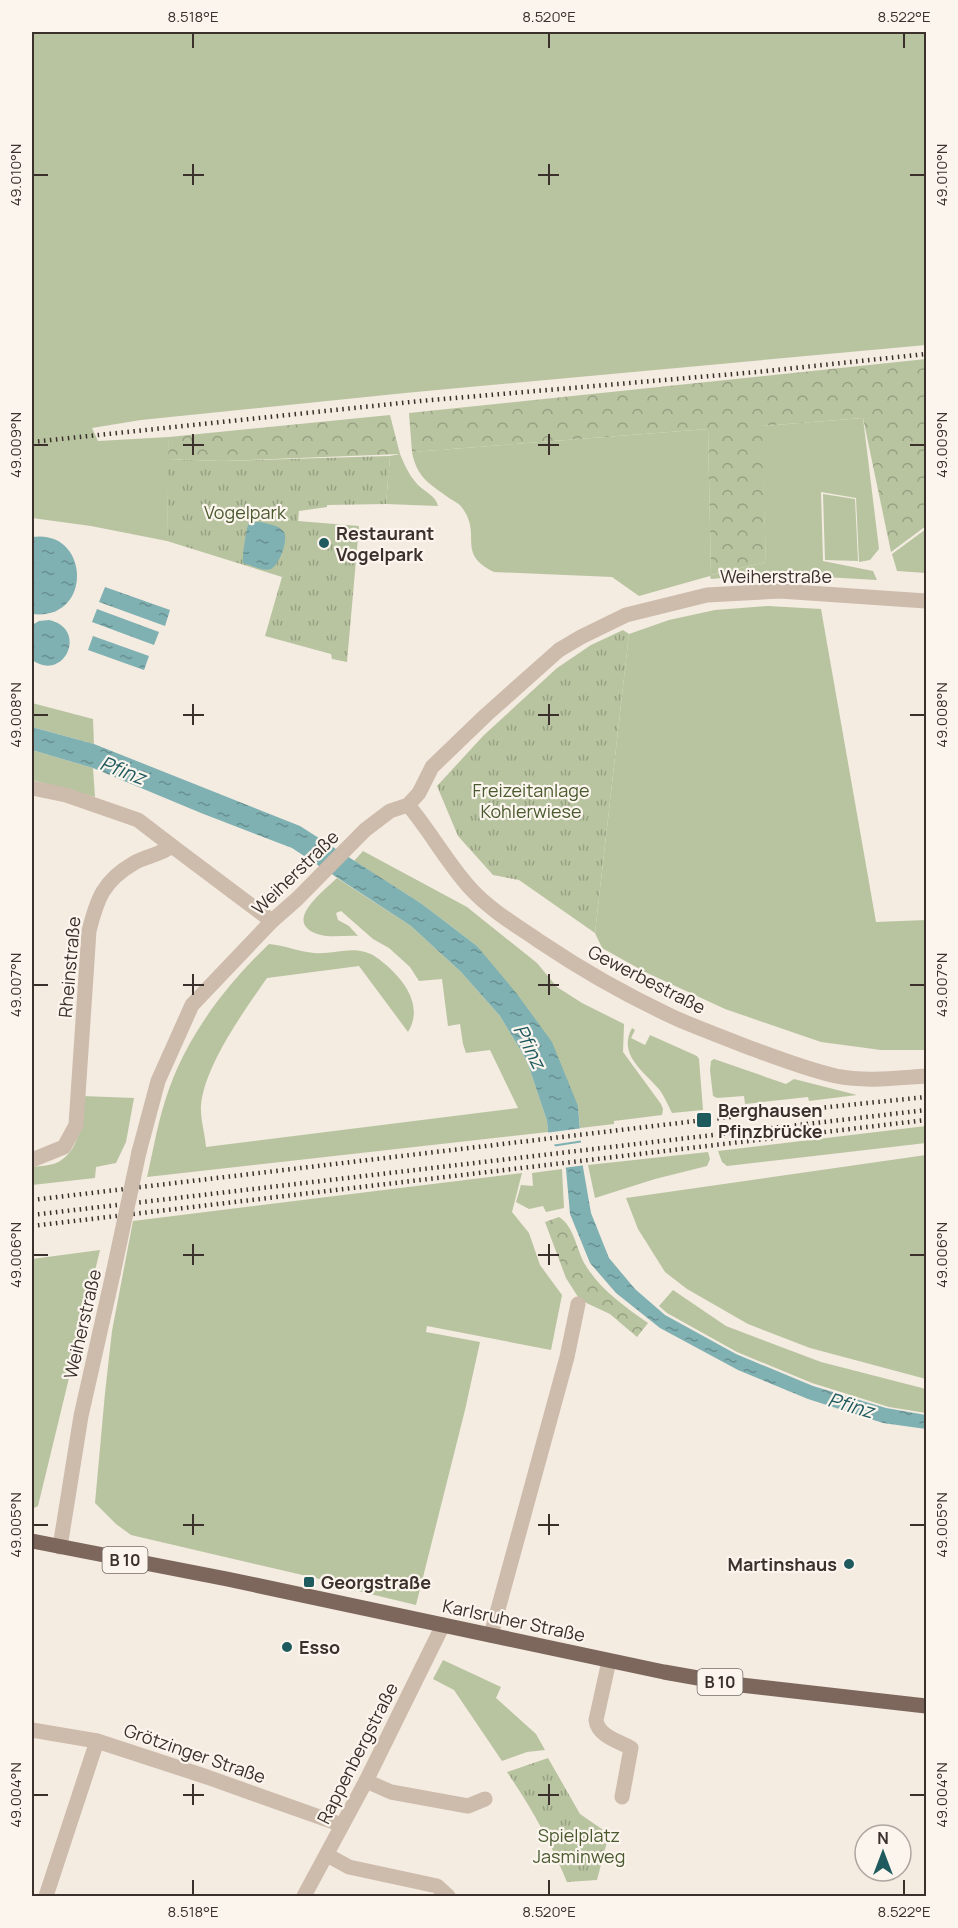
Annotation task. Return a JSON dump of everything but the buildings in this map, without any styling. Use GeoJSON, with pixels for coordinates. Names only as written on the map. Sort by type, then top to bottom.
{"type":"FeatureCollection","features":[{"type":"Feature","properties":{"kind":"main road","name":"B 10"},"geometry":{"type":"LineString","coordinates":[[32,1541],[60,1547]]}},
{"type":"Feature","properties":{"kind":"main road","name":"Karlsruher Straße"},"geometry":{"type":"LineString","coordinates":[[60,1547],[234,1581],[609,1661],[732,1684],[927,1706]]}},
{"type":"Feature","properties":{"kind":"street","name":"Weiherstraße"},"geometry":{"type":"LineString","coordinates":[[60,1547],[81,1416],[139,1152],[158,1081],[192,1005],[272,921],[297,899],[364,830],[390,811],[408,805],[418,793],[432,767],[539,667],[559,650],[581,637],[626,615],[706,595],[780,591],[927,601]]}},
{"type":"Feature","properties":{"kind":"street"},"geometry":{"type":"LineString","coordinates":[[32,788],[66,795],[138,820],[272,921]]}},
{"type":"Feature","properties":{"kind":"street","name":"Gewerbestraße"},"geometry":{"type":"LineString","coordinates":[[408,805],[472,890],[513,924],[580,968],[621,991],[675,1018],[715,1034],[780,1059],[836,1076],[872,1080],[927,1076]]}},
{"type":"Feature","properties":{"kind":"street","name":"Rheinstraße"},"geometry":{"type":"LineString","coordinates":[[32,1160],[64,1147],[76,1125],[89,931],[95,905],[106,884],[118,874],[135,862],[163,853],[172,846]]}},
{"type":"Feature","properties":{"kind":"street"},"geometry":{"type":"LineString","coordinates":[[491,1635],[567,1357],[578,1304]]}},
{"type":"Feature","properties":{"kind":"street","name":"Rappenbergstraße"},"geometry":{"type":"LineString","coordinates":[[304,1896],[366,1781],[443,1625]]}},
{"type":"Feature","properties":{"kind":"street"},"geometry":{"type":"LineString","coordinates":[[609,1661],[596,1720],[601,1733],[631,1748],[622,1797]]}},
{"type":"Feature","properties":{"kind":"street","name":"Grötzinger Straße"},"geometry":{"type":"LineString","coordinates":[[32,1730],[97,1741],[342,1825]]}},
{"type":"Feature","properties":{"kind":"street"},"geometry":{"type":"LineString","coordinates":[[46,1896],[97,1741]]}},
{"type":"Feature","properties":{"kind":"street"},"geometry":{"type":"LineString","coordinates":[[366,1781],[391,1792],[468,1806],[485,1800]]}},
{"type":"Feature","properties":{"kind":"street"},"geometry":{"type":"LineString","coordinates":[[327,1855],[349,1867],[437,1886],[448,1896]]}},
{"type":"Feature","properties":{"kind":"green space"},"geometry":{"type":"Polygon","coordinates":[[[32,32],[926,32],[926,345],[405,393],[141,420],[92,428],[98,441],[169,437],[167,541],[91,526],[32,518],[32,32]]]}},
{"type":"Feature","properties":{"kind":"green space"},"geometry":{"type":"Polygon","coordinates":[[[926,359],[926,526],[891,552],[863,418],[762,426],[766,562],[711,575],[708,429],[412,452],[409,413],[926,359]]]}},
{"type":"Feature","properties":{"kind":"green space"},"geometry":{"type":"Polygon","coordinates":[[[390,415],[400,454],[221,461],[168,459],[169,437],[390,415]]]}},
{"type":"Feature","properties":{"kind":"green space"},"geometry":{"type":"Polygon","coordinates":[[[863,418],[879,549],[870,560],[859,562],[856,498],[821,492],[823,561],[873,571],[877,580],[770,574],[711,579],[710,576],[639,596],[612,577],[494,572],[476,558],[471,544],[471,528],[463,509],[425,479],[417,468],[412,452],[708,429],[711,575],[766,562],[761,426],[863,418]]]}},
{"type":"Feature","properties":{"kind":"green space"},"geometry":{"type":"Polygon","coordinates":[[[400,454],[412,478],[433,497],[438,506],[386,504],[390,456],[400,454]]]}},
{"type":"Feature","properties":{"kind":"green space","name":"Vogelpark"},"geometry":{"type":"Polygon","coordinates":[[[390,456],[386,504],[327,505],[327,507],[299,511],[298,521],[359,526],[347,662],[332,659],[331,654],[265,636],[282,577],[167,541],[168,459],[221,461],[390,456]]]}},
{"type":"Feature","properties":{"kind":"green space"},"geometry":{"type":"Polygon","coordinates":[[[823,494],[855,499],[858,561],[825,560],[823,494]]]}},
{"type":"Feature","properties":{"kind":"green space"},"geometry":{"type":"Polygon","coordinates":[[[926,529],[926,573],[897,571],[892,554],[926,529]]]}},
{"type":"Feature","properties":{"kind":"green space"},"geometry":{"type":"Polygon","coordinates":[[[768,606],[821,609],[876,922],[926,920],[926,1050],[881,1050],[821,1042],[725,1009],[645,972],[602,948],[595,933],[629,634],[669,620],[715,610],[768,606]]]}},
{"type":"Feature","properties":{"kind":"green space","name":"Freizeitanlage Kohlerwiese"},"geometry":{"type":"Polygon","coordinates":[[[623,630],[629,634],[595,933],[519,880],[493,875],[458,836],[437,786],[484,735],[557,668],[591,645],[623,630]]]}},
{"type":"Feature","properties":{"kind":"green space"},"geometry":{"type":"Polygon","coordinates":[[[32,703],[93,719],[94,744],[32,727],[32,703]]]}},
{"type":"Feature","properties":{"kind":"green space"},"geometry":{"type":"Polygon","coordinates":[[[32,750],[93,768],[95,797],[32,780],[32,750]]]}},
{"type":"Feature","properties":{"kind":"green space"},"geometry":{"type":"Polygon","coordinates":[[[363,851],[467,907],[537,963],[557,987],[582,1003],[624,1024],[623,1052],[661,1104],[662,1115],[580,1128],[578,1106],[477,946],[422,904],[354,861],[363,851]]]}},
{"type":"Feature","properties":{"kind":"green space"},"geometry":{"type":"Polygon","coordinates":[[[337,878],[411,926],[461,972],[500,1016],[527,1061],[547,1121],[548,1132],[147,1177],[162,1110],[183,1057],[194,1036],[221,997],[269,944],[314,953],[352,950],[373,955],[392,970],[410,994],[414,1013],[412,1022],[408,1032],[359,966],[267,978],[227,1039],[204,1089],[201,1115],[206,1147],[518,1108],[490,1050],[466,1053],[460,1024],[448,1026],[442,979],[419,981],[410,967],[389,948],[373,939],[341,911],[336,913],[338,920],[349,926],[358,936],[326,936],[309,930],[304,923],[308,907],[337,878]]]}},
{"type":"Feature","properties":{"kind":"green space"},"geometry":{"type":"Polygon","coordinates":[[[632,1028],[635,1030],[631,1038],[645,1045],[650,1035],[697,1056],[703,1110],[672,1113],[660,1091],[639,1068],[630,1054],[628,1037],[632,1028]]]}},
{"type":"Feature","properties":{"kind":"green space"},"geometry":{"type":"Polygon","coordinates":[[[714,1059],[786,1084],[794,1079],[857,1095],[809,1101],[808,1097],[745,1104],[744,1096],[717,1098],[713,1096],[710,1070],[711,1061],[714,1059]]]}},
{"type":"Feature","properties":{"kind":"green space"},"geometry":{"type":"Polygon","coordinates":[[[82,1096],[134,1098],[126,1142],[116,1163],[96,1167],[95,1178],[32,1185],[32,1167],[57,1163],[73,1148],[79,1132],[82,1096]]]}},
{"type":"Feature","properties":{"kind":"green space"},"geometry":{"type":"Polygon","coordinates":[[[926,1126],[926,1143],[727,1166],[722,1162],[718,1151],[926,1126]]]}},
{"type":"Feature","properties":{"kind":"green space"},"geometry":{"type":"Polygon","coordinates":[[[708,1152],[710,1159],[707,1166],[595,1198],[588,1165],[708,1152]]]}},
{"type":"Feature","properties":{"kind":"green space"},"geometry":{"type":"Polygon","coordinates":[[[926,1155],[926,1379],[810,1348],[748,1324],[687,1289],[665,1272],[638,1229],[626,1198],[926,1155]]]}},
{"type":"Feature","properties":{"kind":"green space"},"geometry":{"type":"Polygon","coordinates":[[[562,1169],[564,1208],[546,1212],[543,1206],[529,1209],[516,1202],[521,1185],[533,1186],[532,1173],[562,1169]]]}},
{"type":"Feature","properties":{"kind":"green space"},"geometry":{"type":"Polygon","coordinates":[[[522,1173],[512,1212],[529,1233],[540,1265],[562,1295],[551,1350],[427,1326],[426,1332],[480,1342],[416,1605],[337,1586],[337,1583],[131,1535],[95,1503],[112,1331],[133,1221],[522,1173]]]}},
{"type":"Feature","properties":{"kind":"green space"},"geometry":{"type":"Polygon","coordinates":[[[559,1217],[569,1227],[592,1275],[622,1304],[648,1323],[637,1337],[610,1314],[580,1300],[566,1278],[545,1222],[559,1217]]]}},
{"type":"Feature","properties":{"kind":"green space"},"geometry":{"type":"Polygon","coordinates":[[[100,1250],[38,1506],[32,1509],[32,1259],[100,1250]]]}},
{"type":"Feature","properties":{"kind":"green space"},"geometry":{"type":"Polygon","coordinates":[[[673,1290],[726,1326],[821,1362],[926,1389],[926,1413],[889,1407],[812,1383],[737,1352],[667,1313],[659,1306],[673,1290]]]}},
{"type":"Feature","properties":{"kind":"green space"},"geometry":{"type":"Polygon","coordinates":[[[443,1660],[501,1687],[496,1698],[536,1734],[545,1750],[527,1752],[502,1761],[454,1690],[433,1679],[443,1660]]]}},
{"type":"Feature","properties":{"kind":"green space","name":"Spielplatz Jasminweg"},"geometry":{"type":"Polygon","coordinates":[[[548,1758],[580,1814],[609,1834],[597,1880],[567,1882],[540,1826],[507,1772],[548,1758]]]}},
{"type":"Feature","properties":{"kind":"water"},"geometry":{"type":"Polygon","coordinates":[[[252,522],[278,527],[285,534],[280,557],[274,567],[268,570],[243,563],[248,525],[252,522]]]}},
{"type":"Feature","properties":{"kind":"water"},"geometry":{"type":"Polygon","coordinates":[[[32,537],[51,538],[65,546],[74,559],[77,575],[75,590],[66,604],[52,612],[32,614],[32,537]]]}},
{"type":"Feature","properties":{"kind":"water"},"geometry":{"type":"Polygon","coordinates":[[[105,587],[170,610],[165,626],[99,602],[105,587]]]}},
{"type":"Feature","properties":{"kind":"water"},"geometry":{"type":"Polygon","coordinates":[[[97,609],[159,632],[154,645],[92,622],[97,609]]]}},
{"type":"Feature","properties":{"kind":"water"},"geometry":{"type":"Polygon","coordinates":[[[49,620],[61,625],[68,633],[70,643],[62,660],[54,665],[44,665],[32,660],[32,625],[39,621],[49,620]]]}},
{"type":"Feature","properties":{"kind":"water"},"geometry":{"type":"Polygon","coordinates":[[[93,636],[149,656],[144,670],[88,650],[93,636]]]}},
{"type":"Feature","properties":{"kind":"water","name":"Pfinz"},"geometry":{"type":"Polygon","coordinates":[[[32,727],[94,744],[300,826],[422,904],[477,946],[517,994],[552,1042],[578,1106],[583,1167],[591,1213],[609,1258],[635,1289],[665,1315],[736,1354],[813,1386],[886,1408],[926,1415],[926,1429],[883,1423],[808,1399],[738,1370],[660,1328],[616,1293],[590,1263],[570,1214],[566,1169],[548,1132],[547,1121],[527,1061],[500,1016],[461,972],[411,926],[292,848],[93,768],[32,750],[32,727]]]}},
{"type":"Feature","properties":{"kind":"pier"},"geometry":{"type":"Polygon","coordinates":[[[583,1128],[584,1140],[551,1145],[545,1133],[583,1128]]]}},
{"type":"Feature","properties":{"kind":"pier"},"geometry":{"type":"Polygon","coordinates":[[[584,1142],[586,1165],[563,1168],[552,1147],[584,1142]]]}},
{"type":"Feature","properties":{"kind":"railway"},"geometry":{"type":"LineString","coordinates":[[32,442],[420,401],[757,372],[926,354]]}},
{"type":"Feature","properties":{"kind":"railway"},"geometry":{"type":"LineString","coordinates":[[32,1200],[721,1118],[926,1097]]}},
{"type":"Feature","properties":{"kind":"railway"},"geometry":{"type":"LineString","coordinates":[[32,1215],[926,1110]]}},
{"type":"Feature","properties":{"kind":"railway"},"geometry":{"type":"LineString","coordinates":[[32,1226],[926,1120]]}},
{"type":"Feature","properties":{"kind":"place","name":"Restaurant Vogelpark"},"geometry":{"type":"Point","coordinates":[324,543]}},
{"type":"Feature","properties":{"kind":"place","name":"Berghausen Pfinzbrücke"},"geometry":{"type":"Point","coordinates":[704,1120]}},
{"type":"Feature","properties":{"kind":"place","name":"Martinshaus"},"geometry":{"type":"Point","coordinates":[849,1564]}},
{"type":"Feature","properties":{"kind":"place","name":"Georgstraße"},"geometry":{"type":"Point","coordinates":[309,1582]}},
{"type":"Feature","properties":{"kind":"place","name":"Esso"},"geometry":{"type":"Point","coordinates":[287,1647]}}]}
